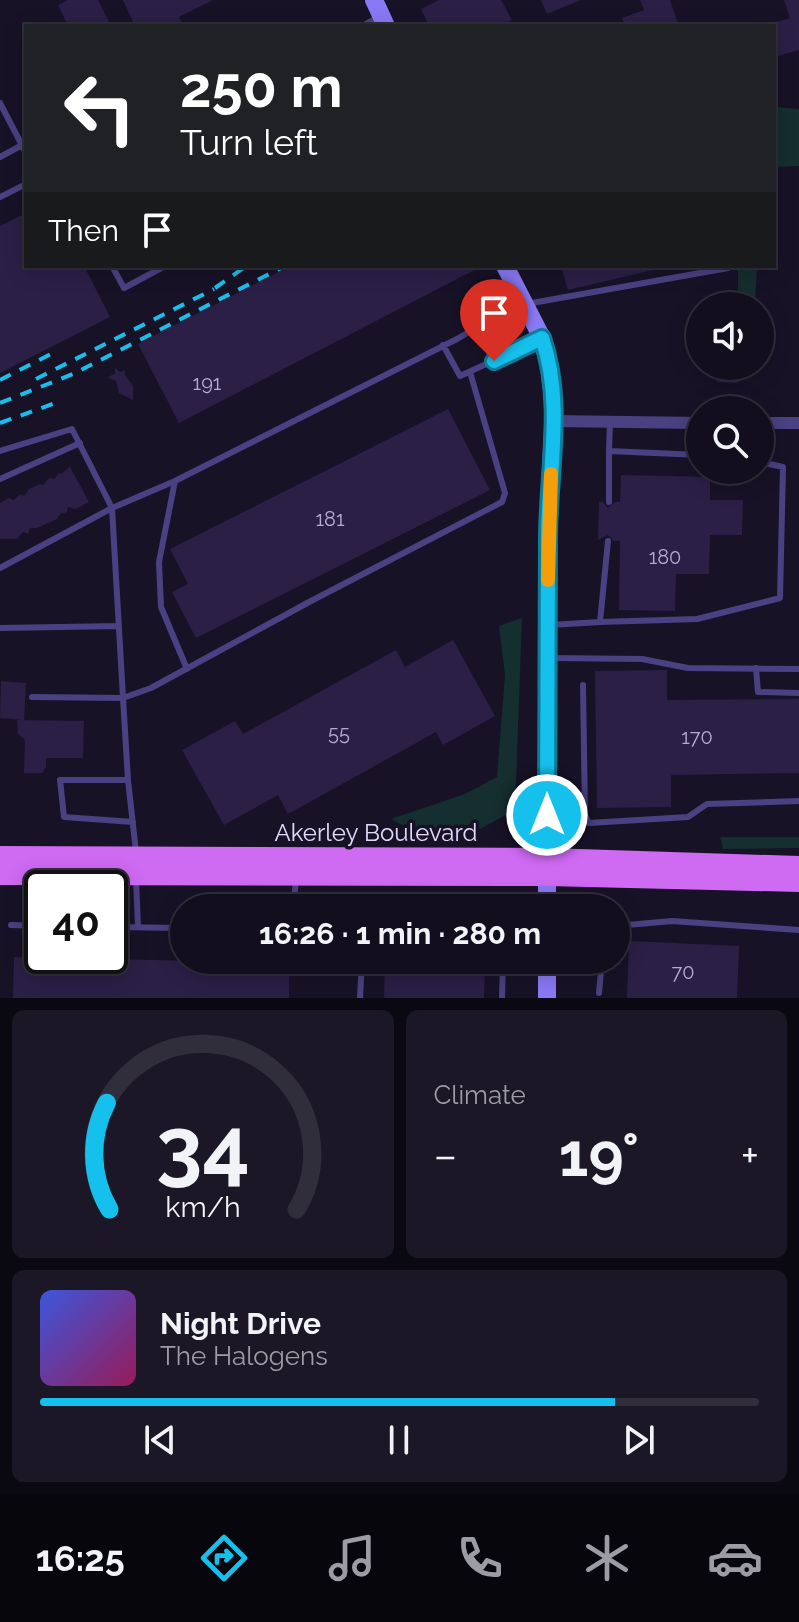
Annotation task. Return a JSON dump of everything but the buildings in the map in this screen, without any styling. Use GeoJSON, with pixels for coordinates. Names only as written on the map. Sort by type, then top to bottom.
{"type":"FeatureCollection","features":[{"type":"Feature","properties":{"kind":"main road","name":"Akerley Boulevard"},"geometry":{"type":"LineString","coordinates":[[0,856],[296,876],[547,867]]}},
{"type":"Feature","properties":{"kind":"main road","name":"Akerley Boulevard"},"geometry":{"type":"LineString","coordinates":[[0,875],[136,866],[547,867],[793,874]]}},
{"type":"Feature","properties":{"kind":"street"},"geometry":{"type":"LineString","coordinates":[[506,268],[542,338],[550,373],[553,421],[547,548],[547,894]]}},
{"type":"Feature","properties":{"kind":"street"},"geometry":{"type":"LineString","coordinates":[[553,421],[686,423]]}},
{"type":"Feature","properties":{"kind":"street"},"geometry":{"type":"LineString","coordinates":[[774,423],[799,423]]}},
{"type":"Feature","properties":{"kind":"street"},"geometry":{"type":"LineString","coordinates":[[547,974],[547,998]]}},
{"type":"Feature","properties":{"kind":"lane"},"geometry":{"type":"LineString","coordinates":[[364,24],[378,8]]}},
{"type":"Feature","properties":{"kind":"lane"},"geometry":{"type":"LineString","coordinates":[[0,103],[24,144],[0,157]]}},
{"type":"Feature","properties":{"kind":"lane"},"geometry":{"type":"LineString","coordinates":[[0,197],[24,185]]}},
{"type":"Feature","properties":{"kind":"lane"},"geometry":{"type":"LineString","coordinates":[[113,268],[124,288],[161,268]]}},
{"type":"Feature","properties":{"kind":"lane"},"geometry":{"type":"LineString","coordinates":[[0,568],[112,508],[175,481],[443,345],[522,301],[532,303],[728,268]]}},
{"type":"Feature","properties":{"kind":"lane"},"geometry":{"type":"LineString","coordinates":[[443,345],[460,376],[542,338]]}},
{"type":"Feature","properties":{"kind":"lane"},"geometry":{"type":"LineString","coordinates":[[32,697],[123,698],[151,688],[324,593],[502,502],[505,493],[470,372]]}},
{"type":"Feature","properties":{"kind":"lane"},"geometry":{"type":"LineString","coordinates":[[609,502],[610,422]]}},
{"type":"Feature","properties":{"kind":"lane"},"geometry":{"type":"LineString","coordinates":[[0,451],[72,429],[112,508],[138,927]]}},
{"type":"Feature","properties":{"kind":"lane"},"geometry":{"type":"LineString","coordinates":[[0,479],[80,443]]}},
{"type":"Feature","properties":{"kind":"lane"},"geometry":{"type":"LineString","coordinates":[[609,451],[686,454]]}},
{"type":"Feature","properties":{"kind":"lane"},"geometry":{"type":"LineString","coordinates":[[548,625],[697,619],[780,598],[783,467],[774,465]]}},
{"type":"Feature","properties":{"kind":"lane"},"geometry":{"type":"LineString","coordinates":[[175,481],[159,562],[161,607],[187,669]]}},
{"type":"Feature","properties":{"kind":"lane"},"geometry":{"type":"LineString","coordinates":[[600,622],[608,541]]}},
{"type":"Feature","properties":{"kind":"lane"},"geometry":{"type":"LineString","coordinates":[[0,628],[119,626]]}},
{"type":"Feature","properties":{"kind":"lane"},"geometry":{"type":"LineString","coordinates":[[548,658],[642,659],[688,668],[799,669]]}},
{"type":"Feature","properties":{"kind":"lane"},"geometry":{"type":"LineString","coordinates":[[756,668],[758,692],[799,693]]}},
{"type":"Feature","properties":{"kind":"lane"},"geometry":{"type":"LineString","coordinates":[[583,685],[585,815],[589,823],[688,817],[707,804],[799,801]]}},
{"type":"Feature","properties":{"kind":"lane"},"geometry":{"type":"LineString","coordinates":[[128,780],[60,780],[64,817],[133,822]]}},
{"type":"Feature","properties":{"kind":"lane"},"geometry":{"type":"LineString","coordinates":[[547,815],[585,815]]}},
{"type":"Feature","properties":{"kind":"lane"},"geometry":{"type":"LineString","coordinates":[[294,894],[296,876]]}},
{"type":"Feature","properties":{"kind":"lane"},"geometry":{"type":"LineString","coordinates":[[630,925],[672,921],[799,930]]}},
{"type":"Feature","properties":{"kind":"lane"},"geometry":{"type":"LineString","coordinates":[[11,925],[24,925]]}},
{"type":"Feature","properties":{"kind":"lane"},"geometry":{"type":"LineString","coordinates":[[128,927],[170,928]]}},
{"type":"Feature","properties":{"kind":"lane"},"geometry":{"type":"LineString","coordinates":[[360,998],[361,974]]}},
{"type":"Feature","properties":{"kind":"lane"},"geometry":{"type":"LineString","coordinates":[[502,998],[503,974]]}},
{"type":"Feature","properties":{"kind":"lane"},"geometry":{"type":"LineString","coordinates":[[599,993],[601,974]]}},
{"type":"Feature","properties":{"kind":"green space"},"geometry":{"type":"Polygon","coordinates":[[[776,107],[799,109],[799,166],[776,167],[776,107]]]}},
{"type":"Feature","properties":{"kind":"green space"},"geometry":{"type":"Polygon","coordinates":[[[738,268],[757,268],[756,292],[738,292],[738,268]]]}},
{"type":"Feature","properties":{"kind":"green space"},"geometry":{"type":"Polygon","coordinates":[[[522,618],[515,810],[480,829],[415,832],[391,819],[465,794],[497,777],[505,675],[499,626],[522,618]]]}},
{"type":"Feature","properties":{"kind":"green space"},"geometry":{"type":"Polygon","coordinates":[[[720,837],[799,837],[799,848],[723,849],[720,837]]]}},
{"type":"Feature","properties":{"kind":"railway"},"geometry":{"type":"LineString","coordinates":[[215,288],[243,268]]}},
{"type":"Feature","properties":{"kind":"railway"},"geometry":{"type":"LineString","coordinates":[[0,403],[73,374],[281,268]]}},
{"type":"Feature","properties":{"kind":"railway"},"geometry":{"type":"LineString","coordinates":[[36,379],[214,289]]}},
{"type":"Feature","properties":{"kind":"railway"},"geometry":{"type":"LineString","coordinates":[[0,380],[53,353]]}},
{"type":"Feature","properties":{"kind":"railway"},"geometry":{"type":"LineString","coordinates":[[0,423],[58,402]]}},
{"type":"Feature","properties":{"kind":"slow traffic"},"geometry":{"type":"LineString","coordinates":[[548,580],[551,474]]}},
{"type":"Feature","properties":{"kind":"route"},"geometry":{"type":"LineString","coordinates":[[494,361],[542,338],[554,407],[547,548],[547,815]]}}]}
